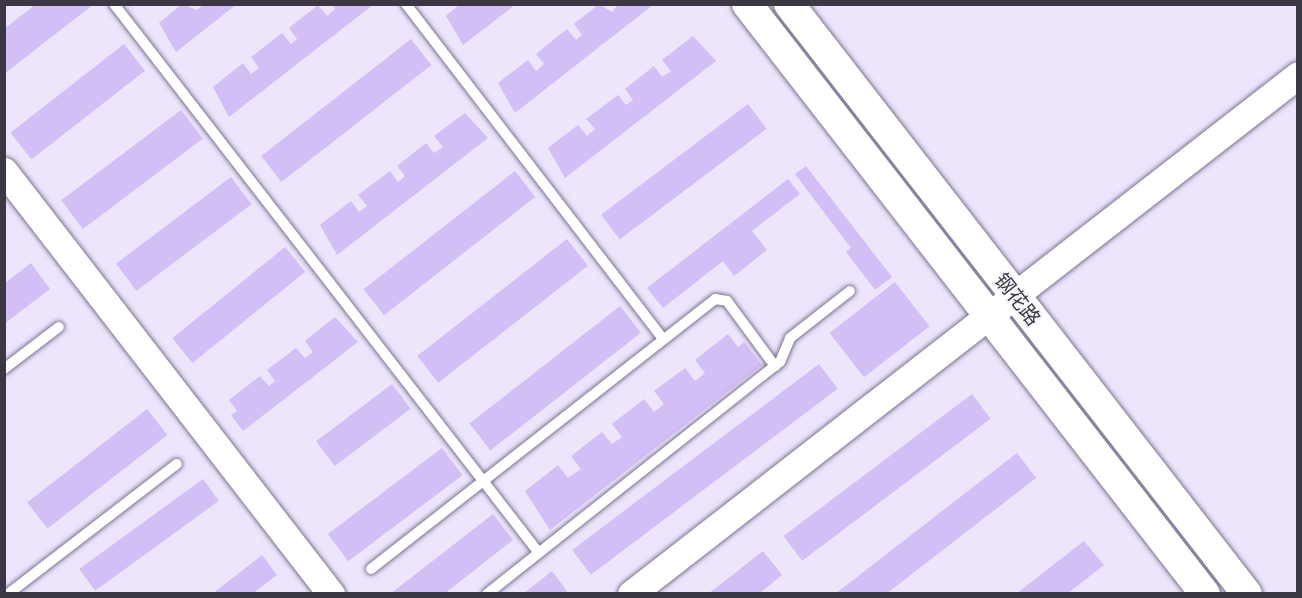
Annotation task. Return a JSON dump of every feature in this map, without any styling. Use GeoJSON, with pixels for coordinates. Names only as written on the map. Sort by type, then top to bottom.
{"type":"FeatureCollection","features":[{"type":"Feature","properties":{"kind":"main road","name":"钢花路"},"geometry":{"type":"LineString","coordinates":[[747,4],[1205,594]]}},
{"type":"Feature","properties":{"kind":"main road","name":"钢花路"},"geometry":{"type":"LineString","coordinates":[[789,4],[1247,594]]}},
{"type":"Feature","properties":{"kind":"street"},"geometry":{"type":"LineString","coordinates":[[632,594],[1014,294],[1298,75]]}},
{"type":"Feature","properties":{"kind":"street"},"geometry":{"type":"LineString","coordinates":[[4,171],[331,594]]}},
{"type":"Feature","properties":{"kind":"lane"},"geometry":{"type":"LineString","coordinates":[[114,4],[539,553]]}},
{"type":"Feature","properties":{"kind":"lane"},"geometry":{"type":"LineString","coordinates":[[406,4],[663,339]]}},
{"type":"Feature","properties":{"kind":"lane"},"geometry":{"type":"LineString","coordinates":[[487,594],[776,366],[790,338],[850,291]]}},
{"type":"Feature","properties":{"kind":"lane"},"geometry":{"type":"LineString","coordinates":[[371,568],[715,299],[727,301],[776,366]]}},
{"type":"Feature","properties":{"kind":"lane"},"geometry":{"type":"LineString","coordinates":[[4,369],[59,327]]}},
{"type":"Feature","properties":{"kind":"lane"},"geometry":{"type":"LineString","coordinates":[[8,594],[177,464]]}},
{"type":"Feature","properties":{"kind":"building"},"geometry":{"type":"Polygon","coordinates":[[[36,4],[94,4],[4,74],[4,29],[36,4]]]}},
{"type":"Feature","properties":{"kind":"building"},"geometry":{"type":"Polygon","coordinates":[[[182,4],[197,10],[204,4],[237,4],[176,52],[159,23],[182,4]]]}},
{"type":"Feature","properties":{"kind":"building"},"geometry":{"type":"Polygon","coordinates":[[[332,4],[374,4],[229,117],[213,87],[243,63],[251,74],[259,68],[251,57],[282,33],[291,44],[297,39],[289,28],[318,5],[327,16],[335,9],[332,4]]]}},
{"type":"Feature","properties":{"kind":"building"},"geometry":{"type":"Polygon","coordinates":[[[460,4],[516,4],[463,45],[446,16],[460,4]]]}},
{"type":"Feature","properties":{"kind":"building"},"geometry":{"type":"Polygon","coordinates":[[[599,4],[612,12],[619,4],[654,4],[515,113],[498,83],[528,60],[536,71],[544,64],[536,54],[567,29],[576,40],[582,35],[574,24],[599,4]]]}},
{"type":"Feature","properties":{"kind":"building"},"geometry":{"type":"Polygon","coordinates":[[[693,36],[716,61],[565,178],[548,148],[578,125],[587,136],[595,129],[586,119],[618,95],[626,105],[633,100],[625,89],[654,66],[662,77],[671,71],[662,60],[693,36]]]}},
{"type":"Feature","properties":{"kind":"building"},"geometry":{"type":"Polygon","coordinates":[[[411,39],[431,65],[282,182],[261,156],[411,39]]]}},
{"type":"Feature","properties":{"kind":"building"},"geometry":{"type":"Polygon","coordinates":[[[124,44],[145,71],[31,159],[11,133],[124,44]]]}},
{"type":"Feature","properties":{"kind":"building"},"geometry":{"type":"Polygon","coordinates":[[[748,104],[767,129],[620,239],[601,215],[748,104]]]}},
{"type":"Feature","properties":{"kind":"building"},"geometry":{"type":"Polygon","coordinates":[[[181,110],[203,139],[83,229],[61,200],[181,110]]]}},
{"type":"Feature","properties":{"kind":"building"},"geometry":{"type":"Polygon","coordinates":[[[465,113],[488,138],[337,255],[320,225],[351,201],[359,212],[367,206],[358,195],[390,171],[398,182],[405,176],[397,166],[426,143],[434,153],[443,147],[434,136],[465,113]]]}},
{"type":"Feature","properties":{"kind":"building"},"geometry":{"type":"Polygon","coordinates":[[[806,166],[892,277],[875,290],[846,252],[851,248],[795,174],[806,166]]]}},
{"type":"Feature","properties":{"kind":"building"},"geometry":{"type":"Polygon","coordinates":[[[515,171],[535,197],[384,315],[364,289],[515,171]]]}},
{"type":"Feature","properties":{"kind":"building"},"geometry":{"type":"Polygon","coordinates":[[[231,177],[251,204],[136,291],[116,264],[231,177]]]}},
{"type":"Feature","properties":{"kind":"building"},"geometry":{"type":"Polygon","coordinates":[[[788,179],[800,194],[752,231],[767,250],[734,276],[723,261],[663,308],[647,288],[788,179]]]}},
{"type":"Feature","properties":{"kind":"building"},"geometry":{"type":"Polygon","coordinates":[[[567,239],[588,266],[438,383],[417,356],[567,239]]]}},
{"type":"Feature","properties":{"kind":"building"},"geometry":{"type":"Polygon","coordinates":[[[285,247],[305,272],[192,363],[172,338],[285,247]]]}},
{"type":"Feature","properties":{"kind":"building"},"geometry":{"type":"Polygon","coordinates":[[[31,263],[50,289],[4,324],[4,284],[31,263]]]}},
{"type":"Feature","properties":{"kind":"building"},"geometry":{"type":"Polygon","coordinates":[[[895,282],[929,326],[864,377],[830,333],[895,282]]]}},
{"type":"Feature","properties":{"kind":"building"},"geometry":{"type":"Polygon","coordinates":[[[620,306],[641,333],[490,450],[469,424],[620,306]]]}},
{"type":"Feature","properties":{"kind":"building"},"geometry":{"type":"Polygon","coordinates":[[[335,317],[358,342],[243,431],[231,415],[237,411],[229,400],[260,376],[269,386],[275,381],[267,370],[296,348],[305,358],[313,352],[305,341],[335,317]]]}},
{"type":"Feature","properties":{"kind":"building"},"geometry":{"type":"Polygon","coordinates":[[[728,334],[738,347],[744,342],[762,365],[550,530],[525,491],[558,465],[568,478],[581,469],[571,456],[602,432],[612,444],[622,437],[612,424],[644,399],[654,412],[664,404],[654,391],[685,368],[695,381],[705,373],[695,360],[728,334]]]}},
{"type":"Feature","properties":{"kind":"building"},"geometry":{"type":"Polygon","coordinates":[[[819,364],[838,389],[591,575],[572,550],[819,364]]]}},
{"type":"Feature","properties":{"kind":"building"},"geometry":{"type":"Polygon","coordinates":[[[392,384],[411,409],[335,466],[316,441],[392,384]]]}},
{"type":"Feature","properties":{"kind":"building"},"geometry":{"type":"Polygon","coordinates":[[[972,394],[991,419],[802,561],[784,536],[972,394]]]}},
{"type":"Feature","properties":{"kind":"building"},"geometry":{"type":"Polygon","coordinates":[[[147,409],[167,435],[48,529],[27,503],[147,409]]]}},
{"type":"Feature","properties":{"kind":"building"},"geometry":{"type":"Polygon","coordinates":[[[442,448],[462,475],[348,561],[328,534],[442,448]]]}},
{"type":"Feature","properties":{"kind":"building"},"geometry":{"type":"Polygon","coordinates":[[[1017,453],[1036,478],[886,594],[835,594],[1017,453]]]}},
{"type":"Feature","properties":{"kind":"building"},"geometry":{"type":"Polygon","coordinates":[[[203,479],[219,501],[95,591],[79,569],[203,479]]]}},
{"type":"Feature","properties":{"kind":"building"},"geometry":{"type":"Polygon","coordinates":[[[493,514],[513,540],[444,594],[390,594],[493,514]]]}},
{"type":"Feature","properties":{"kind":"building"},"geometry":{"type":"Polygon","coordinates":[[[1084,541],[1104,565],[1067,594],[1016,594],[1084,541]]]}},
{"type":"Feature","properties":{"kind":"building"},"geometry":{"type":"Polygon","coordinates":[[[763,551],[782,575],[759,594],[708,594],[763,551]]]}},
{"type":"Feature","properties":{"kind":"building"},"geometry":{"type":"Polygon","coordinates":[[[262,555],[277,575],[252,594],[212,594],[262,555]]]}},
{"type":"Feature","properties":{"kind":"building"},"geometry":{"type":"Polygon","coordinates":[[[552,571],[569,594],[523,594],[552,571]]]}}]}
